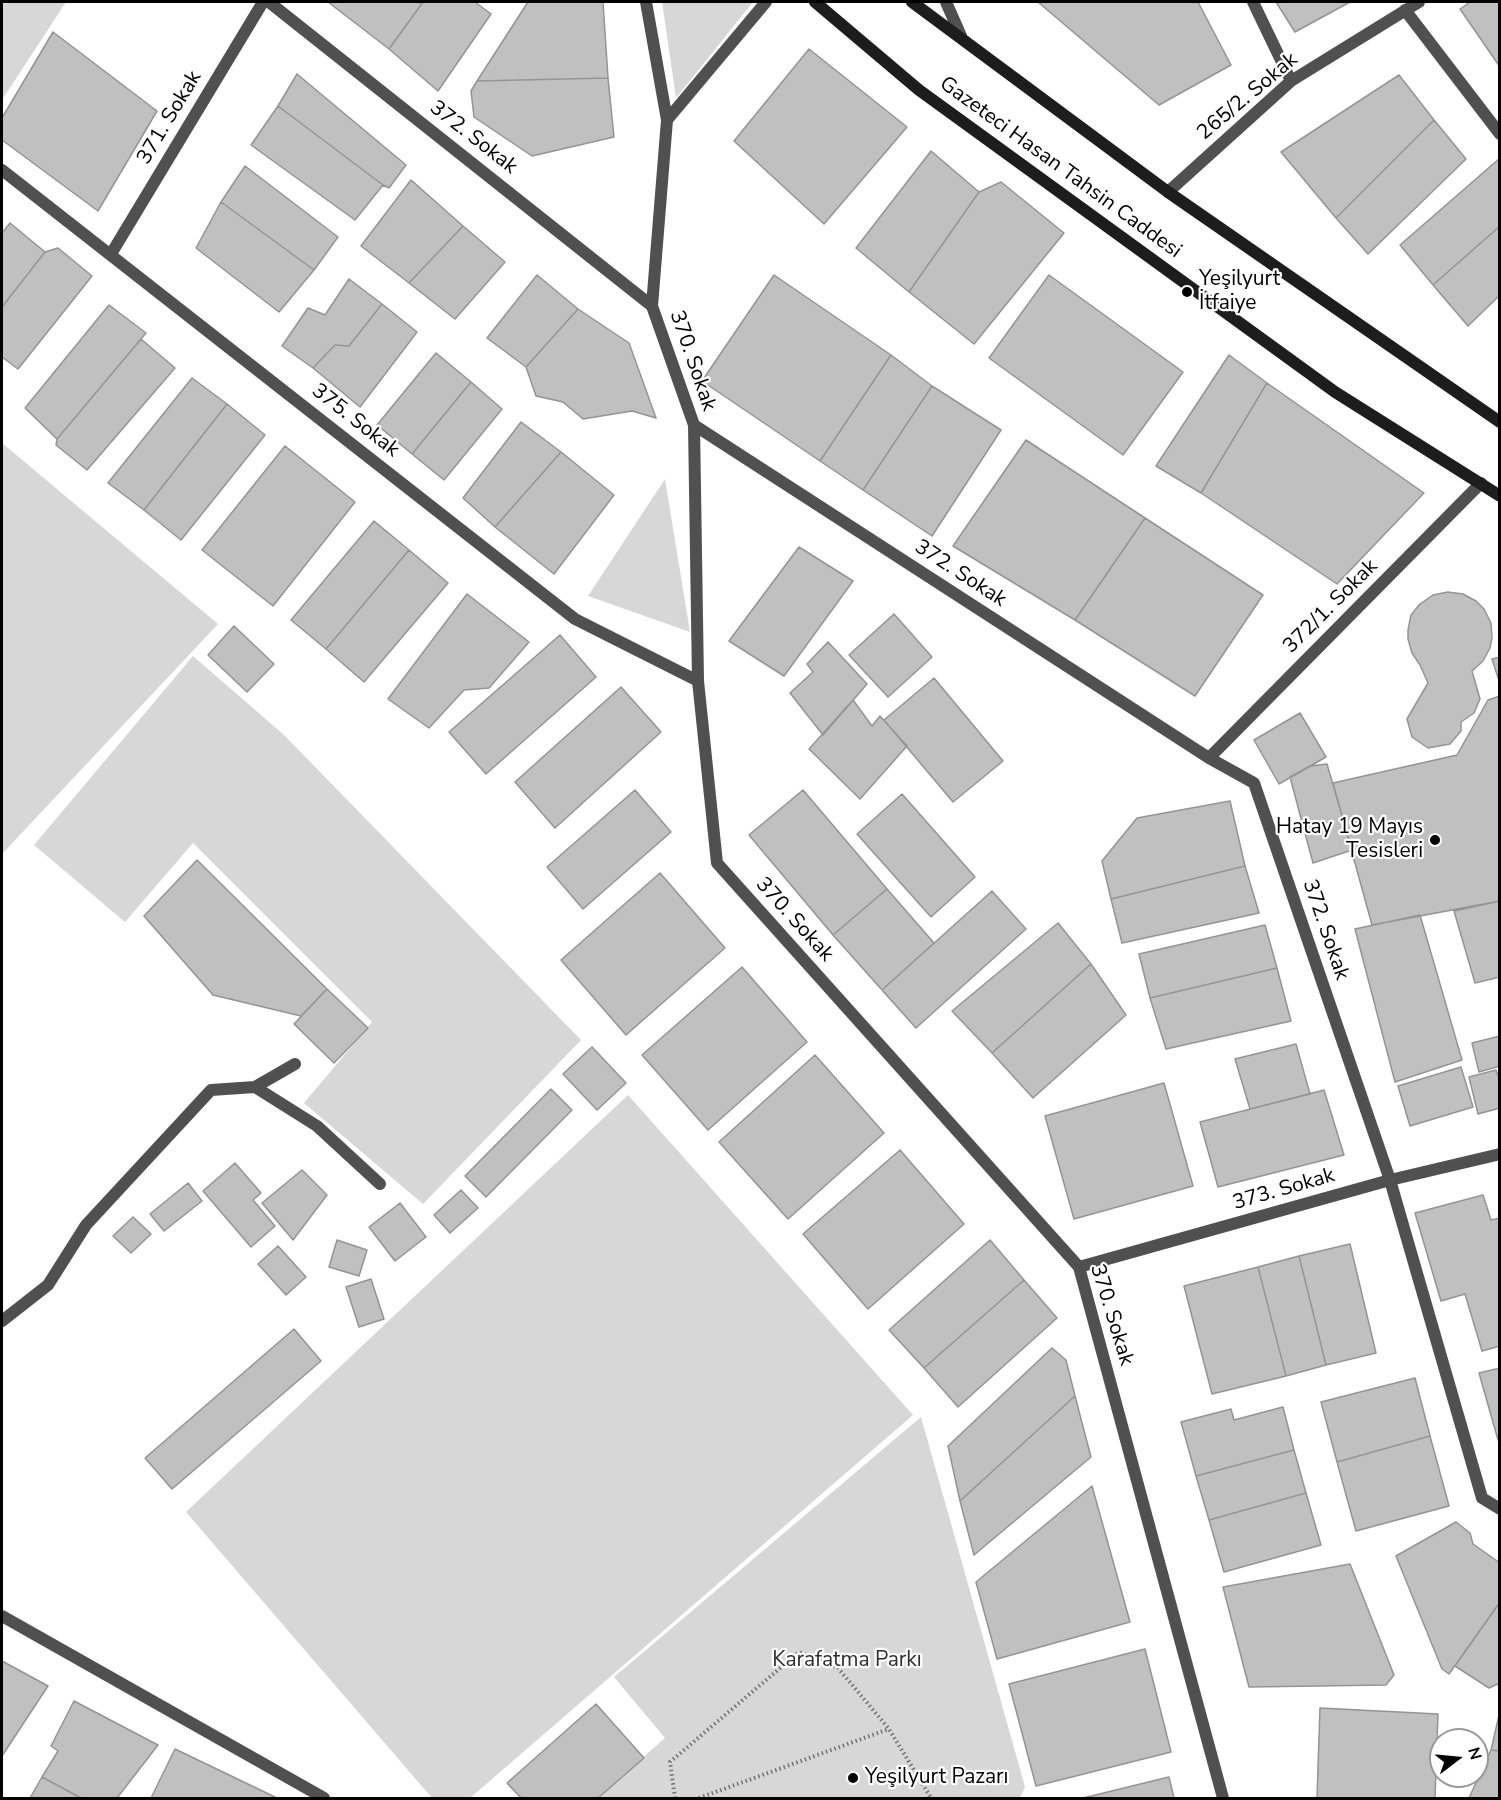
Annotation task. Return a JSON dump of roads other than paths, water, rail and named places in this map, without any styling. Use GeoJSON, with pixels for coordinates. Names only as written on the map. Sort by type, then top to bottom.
{"type":"FeatureCollection","features":[{"type":"Feature","properties":{"kind":"main road","name":"Gazeteci Hasan Tahsin Caddesi"},"geometry":{"type":"LineString","coordinates":[[815,2],[919,90],[1315,378],[1499,496]]}},
{"type":"Feature","properties":{"kind":"main road","name":"Gazeteci Hasan Tahsin Caddesi"},"geometry":{"type":"LineString","coordinates":[[912,2],[961,36],[1168,192],[1500,422]]}},
{"type":"Feature","properties":{"kind":"street","name":"371. Sokak"},"geometry":{"type":"LineString","coordinates":[[111,254],[263,2]]}},
{"type":"Feature","properties":{"kind":"street","name":"372. Sokak"},"geometry":{"type":"LineString","coordinates":[[269,2],[652,306]]}},
{"type":"Feature","properties":{"kind":"street","name":"370. Sokak"},"geometry":{"type":"LineString","coordinates":[[646,2],[667,120],[652,306],[694,425],[698,681],[717,862],[1079,1267],[1223,1798]]}},
{"type":"Feature","properties":{"kind":"street"},"geometry":{"type":"LineString","coordinates":[[667,120],[766,2]]}},
{"type":"Feature","properties":{"kind":"street"},"geometry":{"type":"LineString","coordinates":[[946,2],[961,36]]}},
{"type":"Feature","properties":{"kind":"street"},"geometry":{"type":"LineString","coordinates":[[1253,2],[1291,81]]}},
{"type":"Feature","properties":{"kind":"street","name":"265/2. Sokak"},"geometry":{"type":"LineString","coordinates":[[1168,192],[1291,81],[1419,2]]}},
{"type":"Feature","properties":{"kind":"street"},"geometry":{"type":"LineString","coordinates":[[1405,10],[1500,134]]}},
{"type":"Feature","properties":{"kind":"street","name":"375. Sokak"},"geometry":{"type":"LineString","coordinates":[[2,170],[575,619],[698,681]]}},
{"type":"Feature","properties":{"kind":"street","name":"372. Sokak"},"geometry":{"type":"LineString","coordinates":[[694,425],[1209,758],[1254,783],[1390,1180],[1482,1498],[1500,1509]]}},
{"type":"Feature","properties":{"kind":"street","name":"372/1. Sokak"},"geometry":{"type":"LineString","coordinates":[[1209,758],[1481,483]]}},
{"type":"Feature","properties":{"kind":"street"},"geometry":{"type":"LineString","coordinates":[[2,1321],[48,1285],[86,1225],[211,1090],[255,1087],[295,1064]]}},
{"type":"Feature","properties":{"kind":"street"},"geometry":{"type":"LineString","coordinates":[[255,1087],[317,1126],[380,1184]]}},
{"type":"Feature","properties":{"kind":"street","name":"373. Sokak"},"geometry":{"type":"LineString","coordinates":[[1079,1267],[1390,1180],[1500,1154]]}},
{"type":"Feature","properties":{"kind":"street"},"geometry":{"type":"LineString","coordinates":[[2,1616],[324,1798]]}},
{"type":"Feature","properties":{"kind":"place","name":"Yeşilyurt İtfaiye"},"geometry":{"type":"Point","coordinates":[1187,292]}},
{"type":"Feature","properties":{"kind":"place","name":"Hatay 19 Mayıs Tesisleri"},"geometry":{"type":"Point","coordinates":[1435,840]}},
{"type":"Feature","properties":{"kind":"place","name":"Yeşilyurt Pazarı"},"geometry":{"type":"Point","coordinates":[853,1778]}},
{"type":"Feature","properties":{"kind":"park label","name":"Karafatma Parkı"},"geometry":{"type":"Point","coordinates":[847,1661]}}]}
